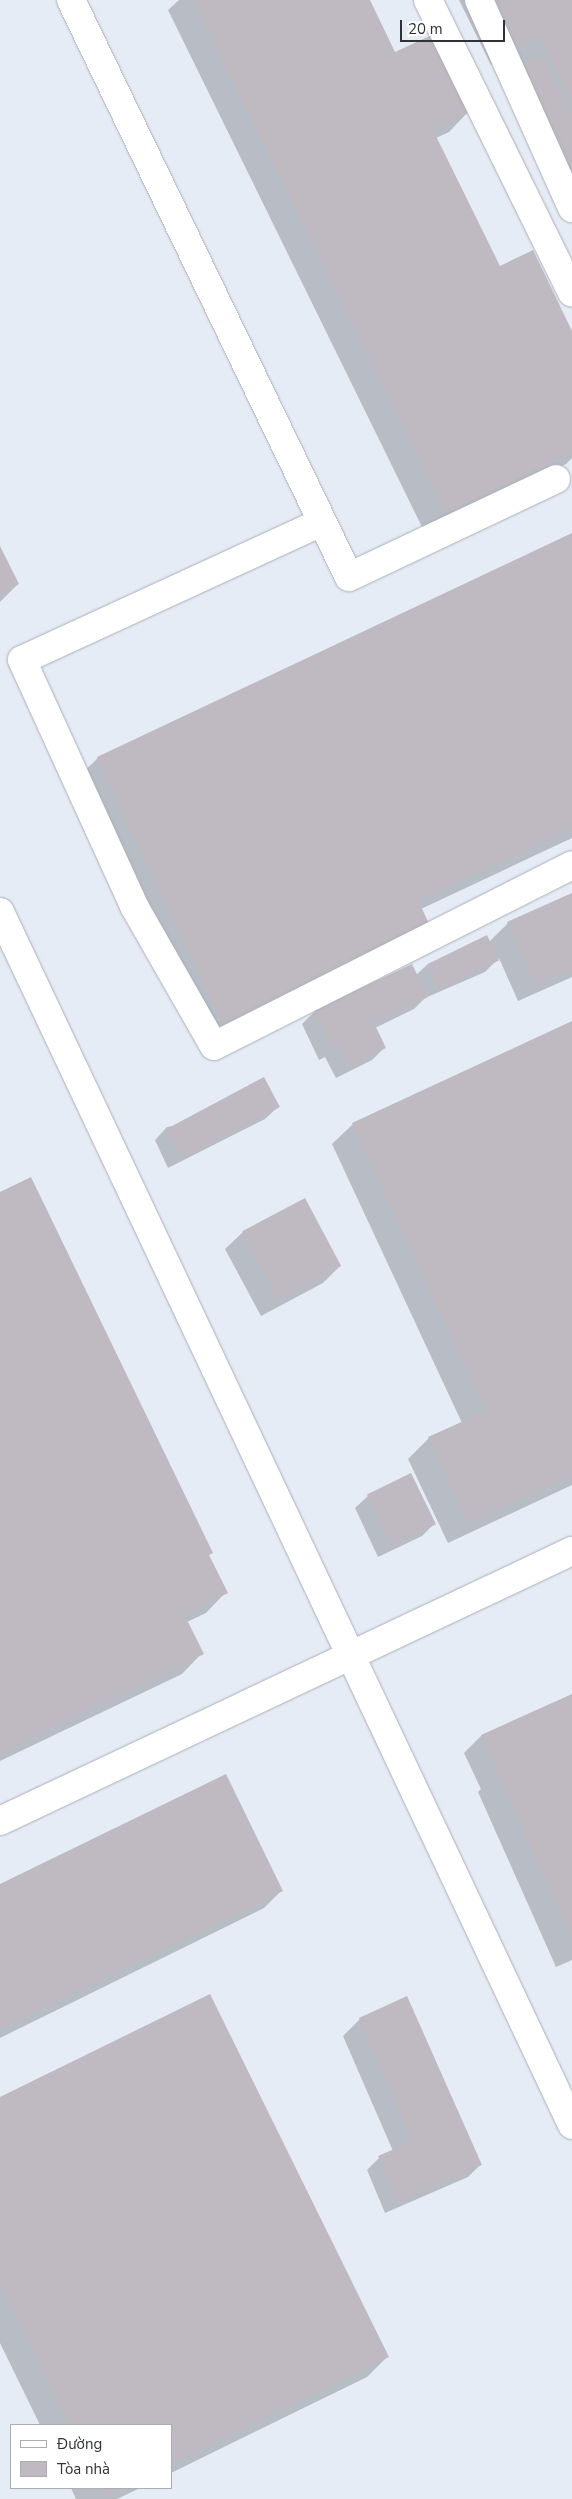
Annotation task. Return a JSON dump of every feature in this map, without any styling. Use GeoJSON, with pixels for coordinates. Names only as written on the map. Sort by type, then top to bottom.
{"type":"FeatureCollection","features":[{"type":"Feature","properties":{"kind":"street"},"geometry":{"type":"LineString","coordinates":[[71,0],[349,577],[556,479]]}},
{"type":"Feature","properties":{"kind":"street"},"geometry":{"type":"LineString","coordinates":[[428,0],[572,293]]}},
{"type":"Feature","properties":{"kind":"street"},"geometry":{"type":"LineString","coordinates":[[478,0],[572,208]]}},
{"type":"Feature","properties":{"kind":"street"},"geometry":{"type":"LineString","coordinates":[[322,522],[22,660],[134,906],[214,1046],[572,865]]}},
{"type":"Feature","properties":{"kind":"street"},"geometry":{"type":"LineString","coordinates":[[0,912],[353,1657],[572,2125]]}},
{"type":"Feature","properties":{"kind":"street"},"geometry":{"type":"LineString","coordinates":[[0,1821],[353,1657],[572,1551]]}},
{"type":"Feature","properties":{"kind":"building"},"geometry":{"type":"Polygon","coordinates":[[[193,0],[370,0],[395,52],[432,35],[470,112],[433,130],[500,266],[533,250],[572,331],[572,452],[446,514],[193,0]]]}},
{"type":"Feature","properties":{"kind":"building"},"geometry":{"type":"Polygon","coordinates":[[[484,0],[572,0],[572,101],[539,34],[508,49],[484,0]]]}},
{"type":"Feature","properties":{"kind":"building"},"geometry":{"type":"Polygon","coordinates":[[[542,56],[572,118],[572,182],[518,68],[542,56]]]}},
{"type":"Feature","properties":{"kind":"building"},"geometry":{"type":"Polygon","coordinates":[[[572,533],[572,828],[418,900],[430,926],[223,1024],[97,757],[572,533]]]}},
{"type":"Feature","properties":{"kind":"building"},"geometry":{"type":"Polygon","coordinates":[[[0,546],[19,584],[0,594],[0,546]]]}},
{"type":"Feature","properties":{"kind":"building"},"geometry":{"type":"Polygon","coordinates":[[[572,893],[572,969],[535,985],[507,922],[572,893]]]}},
{"type":"Feature","properties":{"kind":"building"},"geometry":{"type":"Polygon","coordinates":[[[487,935],[499,960],[440,989],[428,964],[487,935]]]}},
{"type":"Feature","properties":{"kind":"building"},"geometry":{"type":"Polygon","coordinates":[[[412,964],[428,997],[374,1023],[386,1048],[348,1066],[338,1045],[332,1048],[314,1010],[412,964]]]}},
{"type":"Feature","properties":{"kind":"building"},"geometry":{"type":"Polygon","coordinates":[[[572,1021],[572,1475],[468,1523],[428,1437],[486,1411],[352,1123],[572,1021]]]}},
{"type":"Feature","properties":{"kind":"building"},"geometry":{"type":"Polygon","coordinates":[[[264,1077],[280,1107],[183,1159],[167,1129],[264,1077]]]}},
{"type":"Feature","properties":{"kind":"building"},"geometry":{"type":"Polygon","coordinates":[[[31,1177],[213,1553],[209,1555],[228,1593],[184,1614],[204,1654],[0,1752],[0,1192],[31,1177]]]}},
{"type":"Feature","properties":{"kind":"building"},"geometry":{"type":"Polygon","coordinates":[[[305,1198],[341,1266],[278,1299],[242,1231],[305,1198]]]}},
{"type":"Feature","properties":{"kind":"building"},"geometry":{"type":"Polygon","coordinates":[[[411,1473],[436,1524],[392,1546],[367,1494],[411,1473]]]}},
{"type":"Feature","properties":{"kind":"building"},"geometry":{"type":"Polygon","coordinates":[[[572,1694],[572,1938],[481,1735],[572,1694]]]}},
{"type":"Feature","properties":{"kind":"building"},"geometry":{"type":"Polygon","coordinates":[[[226,1774],[283,1891],[0,2028],[0,1884],[226,1774]]]}},
{"type":"Feature","properties":{"kind":"building"},"geometry":{"type":"Polygon","coordinates":[[[210,1994],[389,2357],[172,2463],[172,2424],[70,2424],[0,2283],[0,2097],[210,1994]]]}},
{"type":"Feature","properties":{"kind":"building"},"geometry":{"type":"Polygon","coordinates":[[[407,1996],[482,2165],[398,2202],[378,2156],[413,2141],[359,2018],[407,1996]]]}},
{"type":"Feature","properties":{"kind":"building"},"geometry":{"type":"Polygon","coordinates":[[[102,2489],[119,2489],[105,2496],[102,2489]]]}}]}
